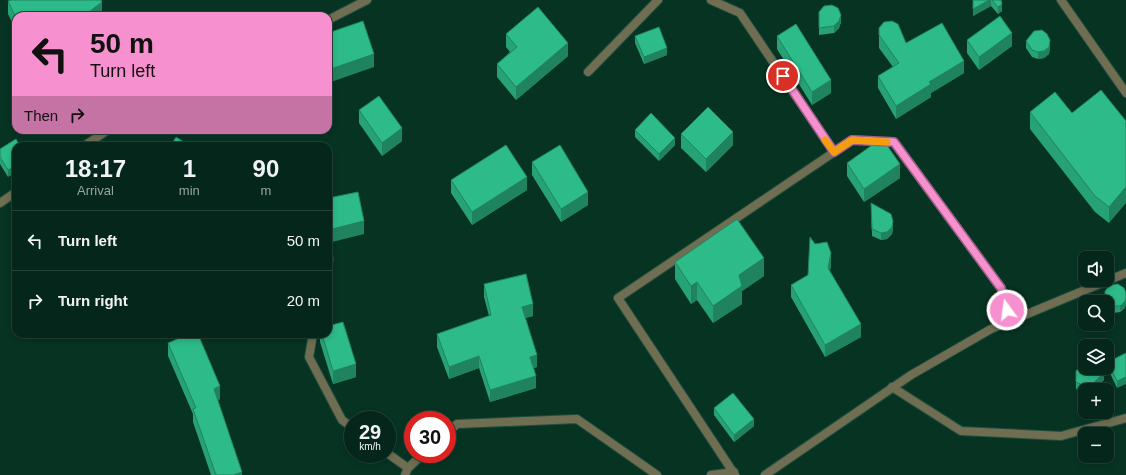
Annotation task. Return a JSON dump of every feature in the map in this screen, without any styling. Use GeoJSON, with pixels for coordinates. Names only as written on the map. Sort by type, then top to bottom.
{"type":"FeatureCollection","features":[{"type":"Feature","properties":{"kind":"street"},"geometry":{"type":"LineString","coordinates":[[332,18],[367,0]]}},
{"type":"Feature","properties":{"kind":"street"},"geometry":{"type":"LineString","coordinates":[[588,72],[658,0]]}},
{"type":"Feature","properties":{"kind":"street"},"geometry":{"type":"LineString","coordinates":[[711,0],[740,13],[834,152]]}},
{"type":"Feature","properties":{"kind":"street"},"geometry":{"type":"LineString","coordinates":[[1061,0],[1126,94]]}},
{"type":"Feature","properties":{"kind":"street"},"geometry":{"type":"LineString","coordinates":[[90,142],[102,134]]}},
{"type":"Feature","properties":{"kind":"street"},"geometry":{"type":"LineString","coordinates":[[734,474],[618,298],[852,140],[894,142],[1001,288],[1010,322]]}},
{"type":"Feature","properties":{"kind":"street"},"geometry":{"type":"LineString","coordinates":[[0,203],[12,195]]}},
{"type":"Feature","properties":{"kind":"street"},"geometry":{"type":"LineString","coordinates":[[765,475],[892,388],[991,329],[1126,273]]}},
{"type":"Feature","properties":{"kind":"street"},"geometry":{"type":"LineString","coordinates":[[312,338],[309,357],[344,421]]}},
{"type":"Feature","properties":{"kind":"street"},"geometry":{"type":"LineString","coordinates":[[892,388],[962,432],[1061,436],[1126,418]]}},
{"type":"Feature","properties":{"kind":"street"},"geometry":{"type":"LineString","coordinates":[[456,425],[577,419],[657,475]]}},
{"type":"Feature","properties":{"kind":"street"},"geometry":{"type":"LineString","coordinates":[[396,462],[406,471],[414,463]]}},
{"type":"Feature","properties":{"kind":"street"},"geometry":{"type":"LineString","coordinates":[[711,475],[734,474]]}},
{"type":"Feature","properties":{"kind":"building"},"geometry":{"type":"Polygon","coordinates":[[[101,0],[102,2],[89,12],[13,12],[8,1],[101,0]]]}},
{"type":"Feature","properties":{"kind":"building"},"geometry":{"type":"Polygon","coordinates":[[[973,0],[989,0],[973,9],[973,0]]]}},
{"type":"Feature","properties":{"kind":"building"},"geometry":{"type":"Polygon","coordinates":[[[992,0],[1001,0],[1002,4],[998,7],[992,0]]]}},
{"type":"Feature","properties":{"kind":"building"},"geometry":{"type":"Polygon","coordinates":[[[832,5],[838,8],[841,15],[839,21],[834,26],[819,28],[819,12],[824,6],[832,5]]]}},
{"type":"Feature","properties":{"kind":"building"},"geometry":{"type":"Polygon","coordinates":[[[538,7],[568,43],[516,87],[497,64],[517,47],[506,34],[538,7]]]}},
{"type":"Feature","properties":{"kind":"building"},"geometry":{"type":"Polygon","coordinates":[[[1000,16],[1012,33],[979,57],[967,40],[1000,16]]]}},
{"type":"Feature","properties":{"kind":"building"},"geometry":{"type":"Polygon","coordinates":[[[363,21],[374,54],[332,69],[332,32],[363,21]]]}},
{"type":"Feature","properties":{"kind":"building"},"geometry":{"type":"Polygon","coordinates":[[[892,21],[898,24],[906,43],[942,23],[964,61],[929,82],[931,84],[896,106],[878,76],[899,63],[879,35],[879,28],[884,22],[892,21]]]}},
{"type":"Feature","properties":{"kind":"building"},"geometry":{"type":"Polygon","coordinates":[[[796,24],[831,80],[812,92],[777,36],[796,24]]]}},
{"type":"Feature","properties":{"kind":"building"},"geometry":{"type":"Polygon","coordinates":[[[659,27],[667,48],[644,57],[635,36],[659,27]]]}},
{"type":"Feature","properties":{"kind":"building"},"geometry":{"type":"Polygon","coordinates":[[[1042,30],[1047,34],[1050,40],[1049,47],[1044,51],[1038,52],[1032,50],[1026,41],[1034,31],[1042,30]]]}},
{"type":"Feature","properties":{"kind":"building"},"geometry":{"type":"Polygon","coordinates":[[[1101,90],[1126,121],[1126,187],[1109,207],[1095,196],[1030,112],[1055,92],[1072,113],[1101,90]]]}},
{"type":"Feature","properties":{"kind":"building"},"geometry":{"type":"Polygon","coordinates":[[[379,96],[402,128],[382,143],[359,110],[379,96]]]}},
{"type":"Feature","properties":{"kind":"building"},"geometry":{"type":"Polygon","coordinates":[[[708,107],[733,132],[706,159],[681,134],[708,107]]]}},
{"type":"Feature","properties":{"kind":"building"},"geometry":{"type":"Polygon","coordinates":[[[651,113],[675,138],[659,154],[635,130],[651,113]]]}},
{"type":"Feature","properties":{"kind":"building"},"geometry":{"type":"Polygon","coordinates":[[[176,137],[184,142],[173,142],[176,137]]]}},
{"type":"Feature","properties":{"kind":"building"},"geometry":{"type":"Polygon","coordinates":[[[882,138],[900,164],[864,189],[847,163],[882,138]]]}},
{"type":"Feature","properties":{"kind":"building"},"geometry":{"type":"Polygon","coordinates":[[[16,139],[18,142],[12,142],[12,168],[8,170],[0,157],[0,149],[16,139]]]}},
{"type":"Feature","properties":{"kind":"building"},"geometry":{"type":"Polygon","coordinates":[[[506,145],[527,177],[472,212],[451,180],[506,145]]]}},
{"type":"Feature","properties":{"kind":"building"},"geometry":{"type":"Polygon","coordinates":[[[560,145],[588,192],[561,209],[532,162],[560,145]]]}},
{"type":"Feature","properties":{"kind":"building"},"geometry":{"type":"Polygon","coordinates":[[[358,192],[364,221],[332,229],[332,197],[358,192]]]}},
{"type":"Feature","properties":{"kind":"building"},"geometry":{"type":"Polygon","coordinates":[[[871,203],[891,214],[893,221],[892,227],[887,232],[881,233],[872,229],[871,203]]]}},
{"type":"Feature","properties":{"kind":"building"},"geometry":{"type":"Polygon","coordinates":[[[737,219],[764,258],[739,275],[742,286],[713,306],[697,282],[691,286],[675,262],[737,219]]]}},
{"type":"Feature","properties":{"kind":"building"},"geometry":{"type":"Polygon","coordinates":[[[810,237],[815,244],[827,242],[831,253],[828,268],[861,324],[825,345],[791,285],[808,275],[810,237]]]}},
{"type":"Feature","properties":{"kind":"building"},"geometry":{"type":"Polygon","coordinates":[[[526,274],[533,304],[522,307],[537,355],[530,357],[536,376],[490,390],[479,356],[449,367],[437,334],[491,315],[484,284],[526,274]]]}},
{"type":"Feature","properties":{"kind":"building"},"geometry":{"type":"Polygon","coordinates":[[[1114,284],[1118,284],[1124,288],[1126,293],[1125,301],[1120,306],[1114,306],[1114,295],[1105,295],[1105,291],[1108,287],[1114,287],[1114,284]]]}},
{"type":"Feature","properties":{"kind":"building"},"geometry":{"type":"Polygon","coordinates":[[[343,322],[356,364],[333,371],[323,338],[332,338],[332,325],[343,322]]]}},
{"type":"Feature","properties":{"kind":"building"},"geometry":{"type":"Polygon","coordinates":[[[180,338],[200,338],[220,386],[214,389],[242,472],[233,475],[216,475],[193,409],[196,408],[168,343],[180,338]]]}},
{"type":"Feature","properties":{"kind":"building"},"geometry":{"type":"Polygon","coordinates":[[[1126,353],[1126,377],[1117,381],[1114,375],[1114,359],[1126,353]]]}},
{"type":"Feature","properties":{"kind":"building"},"geometry":{"type":"Polygon","coordinates":[[[1078,369],[1078,375],[1102,375],[1093,383],[1078,383],[1076,382],[1076,371],[1078,369]]]}},
{"type":"Feature","properties":{"kind":"building"},"geometry":{"type":"Polygon","coordinates":[[[733,393],[754,419],[734,435],[714,408],[733,393]]]}},
{"type":"Feature","properties":{"kind":"slow traffic"},"geometry":{"type":"LineString","coordinates":[[825,140],[834,152],[852,140],[887,142]]}},
{"type":"Feature","properties":{"kind":"route"},"geometry":{"type":"LineString","coordinates":[[783,76],[834,152],[852,140],[894,142],[1001,288],[1007,310]]}}]}
